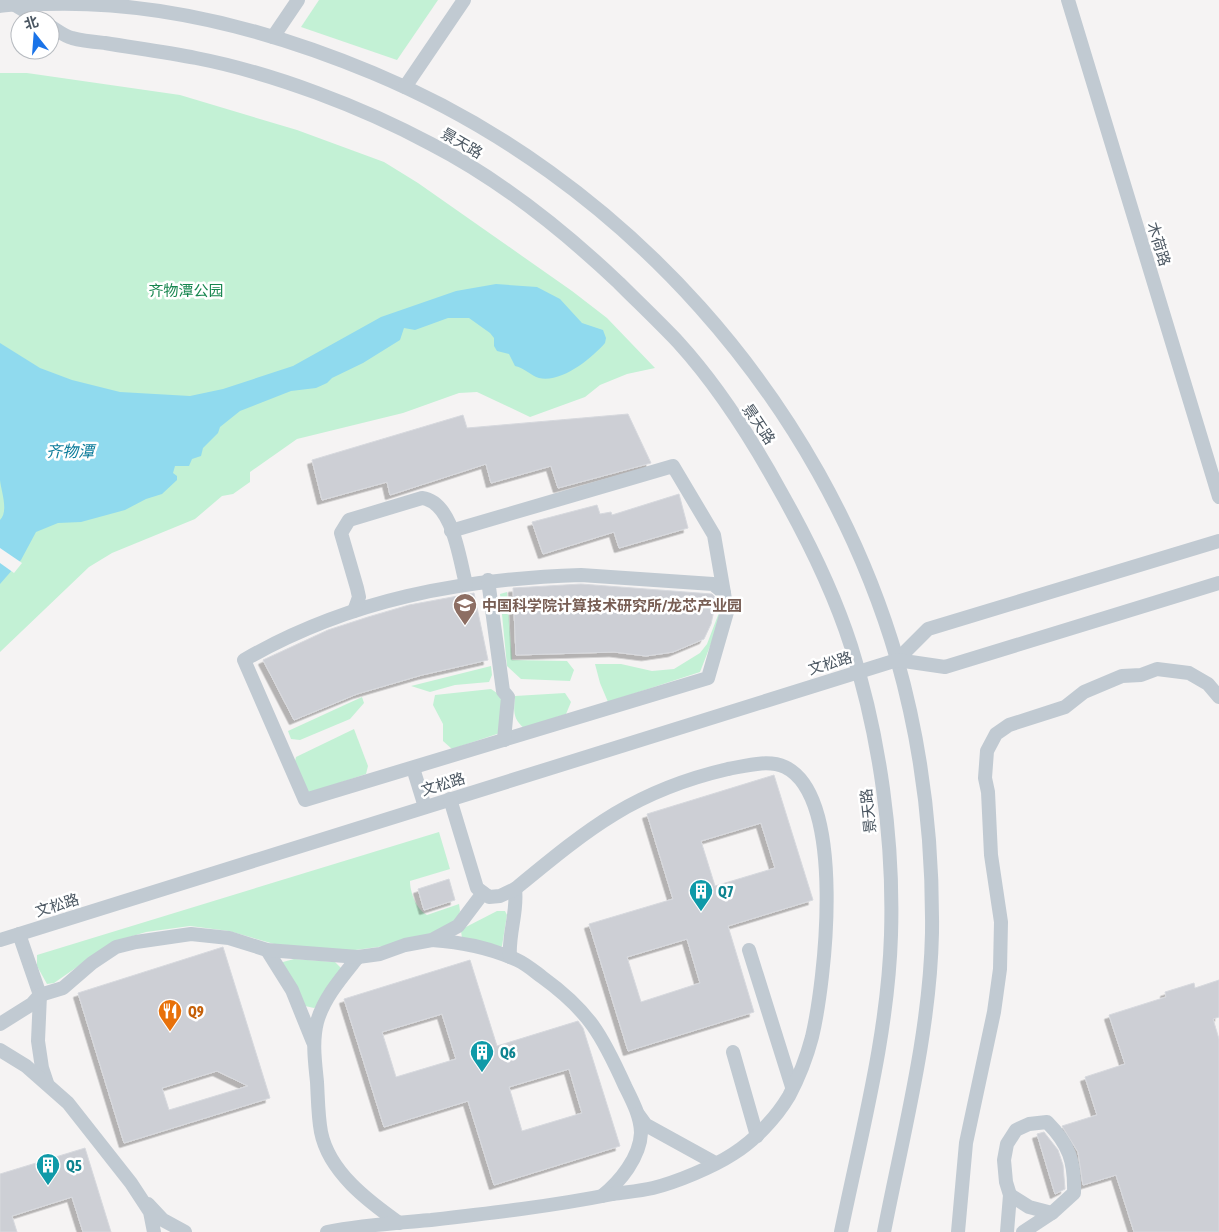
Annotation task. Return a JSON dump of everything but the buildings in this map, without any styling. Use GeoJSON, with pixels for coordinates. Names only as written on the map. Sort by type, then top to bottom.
{"type":"FeatureCollection","features":[{"type":"Feature","properties":{"kind":"street"},"geometry":{"type":"LineString","coordinates":[[273,37],[298,0]]}},
{"type":"Feature","properties":{"kind":"street"},"geometry":{"type":"LineString","coordinates":[[405,87],[464,0]]}},
{"type":"Feature","properties":{"kind":"street","name":"木荷路"},"geometry":{"type":"LineString","coordinates":[[1068,0],[1219,497]]}},
{"type":"Feature","properties":{"kind":"street","name":"景天路"},"geometry":{"type":"LineString","coordinates":[[8,3],[72,2],[142,8],[207,19],[331,55],[450,108],[503,139],[567,183],[617,226],[710,318],[750,368],[793,430],[862,563],[897,660],[918,754],[931,874],[932,936],[926,1008],[884,1232]]}},
{"type":"Feature","properties":{"kind":"street"},"geometry":{"type":"LineString","coordinates":[[8,3],[21,10]]}},
{"type":"Feature","properties":{"kind":"street","name":"景天路"},"geometry":{"type":"LineString","coordinates":[[60,32],[70,38],[199,58],[317,93],[432,144],[481,173],[542,215],[590,256],[680,344],[718,392],[759,451],[825,579],[850,645],[878,761],[885,811],[890,876],[891,935],[886,1003],[875,1068],[841,1232]]}},
{"type":"Feature","properties":{"kind":"street"},"geometry":{"type":"LineString","coordinates":[[451,531],[673,466],[714,535],[724,594],[727,612],[708,678],[305,800],[244,660],[280,639],[354,611],[432,589],[488,580],[525,577],[616,576],[713,584],[724,594]]}},
{"type":"Feature","properties":{"kind":"street"},"geometry":{"type":"LineString","coordinates":[[354,611],[359,597],[358,588],[341,533],[349,520],[422,498],[431,499],[446,514],[466,584]]}},
{"type":"Feature","properties":{"kind":"street","name":"文松路"},"geometry":{"type":"LineString","coordinates":[[897,660],[928,629],[1219,540]]}},
{"type":"Feature","properties":{"kind":"street"},"geometry":{"type":"LineString","coordinates":[[488,580],[503,691],[508,697],[504,740]]}},
{"type":"Feature","properties":{"kind":"street","name":"文松路"},"geometry":{"type":"LineString","coordinates":[[0,940],[897,660],[945,667],[1219,583]]}},
{"type":"Feature","properties":{"kind":"street"},"geometry":{"type":"LineString","coordinates":[[958,1232],[966,1143],[994,1012],[1000,969],[1001,922],[991,855],[988,792],[985,778],[987,751],[996,734],[1009,725],[1065,707],[1084,692],[1122,676],[1141,675],[1157,669],[1189,673],[1208,684],[1219,697]]}},
{"type":"Feature","properties":{"kind":"street"},"geometry":{"type":"LineString","coordinates":[[327,1232],[577,1202],[655,1187],[732,1155],[757,1136],[788,1097],[811,1040],[819,1000],[827,932],[824,846],[818,817],[800,781],[786,767],[767,764],[737,767],[673,784],[644,796],[595,824],[515,889],[500,896],[489,897],[477,888],[450,799]]}},
{"type":"Feature","properties":{"kind":"street"},"geometry":{"type":"LineString","coordinates":[[413,768],[424,807]]}},
{"type":"Feature","properties":{"kind":"street"},"geometry":{"type":"LineString","coordinates":[[510,957],[510,933],[516,901],[515,889]]}},
{"type":"Feature","properties":{"kind":"street"},"geometry":{"type":"LineString","coordinates":[[432,940],[458,926],[483,893]]}},
{"type":"Feature","properties":{"kind":"street"},"geometry":{"type":"LineString","coordinates":[[19,934],[40,995],[38,1041],[42,1068],[47,1083]]}},
{"type":"Feature","properties":{"kind":"street"},"geometry":{"type":"LineString","coordinates":[[0,1024],[32,1004],[40,995],[63,988],[92,963],[116,947],[136,942],[190,934],[229,938],[267,950],[358,957],[380,954],[405,945],[432,940],[457,942],[518,960],[555,986],[583,1011],[601,1035],[636,1111],[646,1125],[715,1163]]}},
{"type":"Feature","properties":{"kind":"street"},"geometry":{"type":"LineString","coordinates":[[267,950],[292,990],[313,1042]]}},
{"type":"Feature","properties":{"kind":"street"},"geometry":{"type":"LineString","coordinates":[[749,950],[792,1087]]}},
{"type":"Feature","properties":{"kind":"street"},"geometry":{"type":"LineString","coordinates":[[358,957],[338,982],[317,1020],[313,1042],[322,1132],[325,1143],[349,1182],[372,1204],[399,1222]]}},
{"type":"Feature","properties":{"kind":"street"},"geometry":{"type":"LineString","coordinates":[[0,1050],[47,1083],[74,1110],[115,1160],[142,1199],[150,1212],[154,1232]]}},
{"type":"Feature","properties":{"kind":"street"},"geometry":{"type":"LineString","coordinates":[[733,1052],[757,1136]]}},
{"type":"Feature","properties":{"kind":"street"},"geometry":{"type":"LineString","coordinates":[[602,1197],[612,1188],[629,1165],[636,1151],[641,1133],[636,1111]]}},
{"type":"Feature","properties":{"kind":"street"},"geometry":{"type":"LineString","coordinates":[[1008,1232],[1010,1196],[1006,1182],[1004,1160],[1007,1144],[1016,1130],[1029,1124],[1047,1122],[1063,1139],[1075,1173],[1074,1193],[1052,1213],[1024,1232]]}},
{"type":"Feature","properties":{"kind":"street"},"geometry":{"type":"LineString","coordinates":[[1010,1196],[1029,1208],[1052,1213]]}},
{"type":"Feature","properties":{"kind":"street"},"geometry":{"type":"LineString","coordinates":[[142,1199],[163,1220],[185,1232]]}},
{"type":"Feature","properties":{"kind":"green space"},"geometry":{"type":"Polygon","coordinates":[[[319,0],[438,0],[397,60],[301,27],[319,0]]]}},
{"type":"Feature","properties":{"kind":"green space","name":"齐物潭公园"},"geometry":{"type":"Polygon","coordinates":[[[0,73],[27,73],[180,95],[297,130],[384,162],[418,183],[572,291],[607,318],[655,368],[627,374],[600,385],[585,397],[530,417],[477,392],[459,393],[403,413],[297,439],[250,472],[250,482],[233,494],[222,496],[195,519],[112,553],[89,567],[0,652],[0,73]]]}},
{"type":"Feature","properties":{"kind":"green space"},"geometry":{"type":"Polygon","coordinates":[[[507,592],[512,660],[567,661],[574,670],[570,681],[521,679],[507,666],[500,594],[507,592]]]}},
{"type":"Feature","properties":{"kind":"green space"},"geometry":{"type":"Polygon","coordinates":[[[720,610],[721,618],[700,672],[608,702],[595,664],[621,664],[652,671],[674,669],[700,653],[707,644],[720,610]]]}},
{"type":"Feature","properties":{"kind":"green space"},"geometry":{"type":"Polygon","coordinates":[[[491,666],[492,675],[489,682],[455,685],[430,692],[411,686],[491,666]]]}},
{"type":"Feature","properties":{"kind":"green space"},"geometry":{"type":"Polygon","coordinates":[[[491,689],[500,695],[505,720],[500,733],[452,749],[443,741],[443,724],[433,705],[435,695],[491,689]]]}},
{"type":"Feature","properties":{"kind":"green space"},"geometry":{"type":"Polygon","coordinates":[[[565,693],[571,702],[566,714],[524,728],[517,721],[514,710],[515,696],[565,693]]]}},
{"type":"Feature","properties":{"kind":"green space"},"geometry":{"type":"Polygon","coordinates":[[[362,697],[364,703],[350,719],[300,740],[291,739],[288,731],[362,697]]]}},
{"type":"Feature","properties":{"kind":"green space"},"geometry":{"type":"Polygon","coordinates":[[[354,729],[368,766],[366,774],[309,793],[294,765],[296,757],[354,729]]]}},
{"type":"Feature","properties":{"kind":"green space"},"geometry":{"type":"Polygon","coordinates":[[[439,832],[450,869],[410,881],[411,890],[417,905],[427,915],[459,904],[460,911],[457,920],[432,933],[385,946],[348,951],[274,944],[229,931],[190,926],[146,932],[113,942],[54,983],[47,984],[37,966],[37,955],[439,832]]]}},
{"type":"Feature","properties":{"kind":"green space"},"geometry":{"type":"Polygon","coordinates":[[[497,911],[505,911],[507,915],[502,946],[499,949],[462,938],[461,931],[464,928],[497,911]]]}},
{"type":"Feature","properties":{"kind":"green space"},"geometry":{"type":"Polygon","coordinates":[[[294,959],[335,962],[341,968],[320,1005],[314,1008],[305,1006],[283,968],[283,962],[294,959]]]}},
{"type":"Feature","properties":{"kind":"water","name":"齐物潭"},"geometry":{"type":"Polygon","coordinates":[[[496,284],[537,287],[560,299],[582,323],[603,330],[606,338],[605,343],[576,368],[548,379],[533,376],[522,368],[515,366],[509,354],[497,351],[494,346],[494,338],[490,333],[469,318],[448,318],[415,330],[404,328],[400,340],[363,363],[332,378],[327,383],[316,388],[291,391],[240,411],[220,427],[218,433],[203,448],[201,456],[192,459],[189,466],[175,466],[173,473],[177,476],[177,480],[162,494],[146,499],[125,510],[81,522],[58,523],[36,532],[21,560],[0,584],[0,520],[4,512],[4,501],[0,480],[0,343],[40,368],[72,380],[120,392],[190,396],[223,389],[293,366],[381,317],[456,291],[496,284]]]}},
{"type":"Feature","properties":{"kind":"pier"},"geometry":{"type":"Polygon","coordinates":[[[0,548],[22,563],[14,573],[0,563],[0,548]]]}},
{"type":"Feature","properties":{"kind":"place","name":"中国科学院计算技术研究所/龙芯产业园"},"geometry":{"type":"Point","coordinates":[465,626]}},
{"type":"Feature","properties":{"kind":"place","name":"Q7"},"geometry":{"type":"Point","coordinates":[701,912]}},
{"type":"Feature","properties":{"kind":"place","name":"Q9"},"geometry":{"type":"Point","coordinates":[170,1032]}},
{"type":"Feature","properties":{"kind":"place","name":"Q6"},"geometry":{"type":"Point","coordinates":[482,1073]}},
{"type":"Feature","properties":{"kind":"place","name":"Q5"},"geometry":{"type":"Point","coordinates":[48,1186]}}]}
